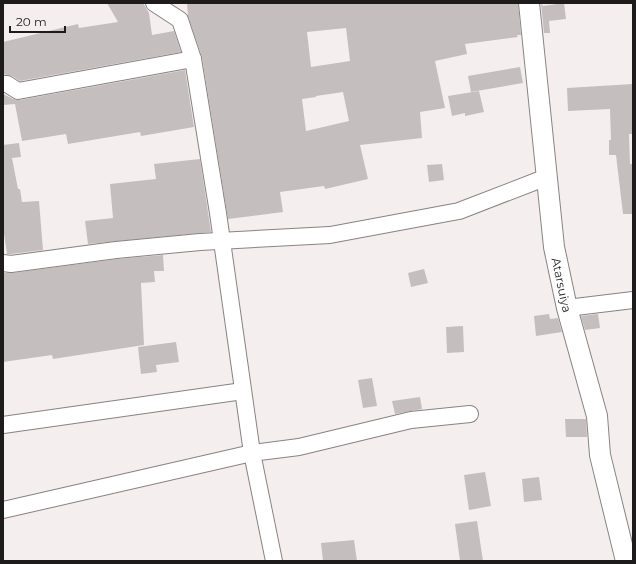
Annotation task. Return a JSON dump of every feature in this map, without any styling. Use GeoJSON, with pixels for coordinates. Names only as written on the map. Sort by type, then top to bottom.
{"type":"FeatureCollection","features":[{"type":"Feature","properties":{"kind":"street"},"geometry":{"type":"LineString","coordinates":[[154,3],[180,20],[193,59],[222,241],[252,453],[274,561]]}},
{"type":"Feature","properties":{"kind":"street","name":"Atarsuiya"},"geometry":{"type":"LineString","coordinates":[[529,3],[554,247],[568,308],[597,416],[600,455],[627,553]]}},
{"type":"Feature","properties":{"kind":"street"},"geometry":{"type":"LineString","coordinates":[[3,84],[7,84],[18,91],[193,59]]}},
{"type":"Feature","properties":{"kind":"street"},"geometry":{"type":"LineString","coordinates":[[3,263],[11,264],[116,250],[222,241],[330,235],[459,211],[547,177]]}},
{"type":"Feature","properties":{"kind":"street"},"geometry":{"type":"LineString","coordinates":[[568,308],[633,300]]}},
{"type":"Feature","properties":{"kind":"street"},"geometry":{"type":"LineString","coordinates":[[3,425],[243,391]]}},
{"type":"Feature","properties":{"kind":"street"},"geometry":{"type":"LineString","coordinates":[[3,510],[252,453],[298,448],[411,420],[470,414]]}},
{"type":"Feature","properties":{"kind":"building"},"geometry":{"type":"Polygon","coordinates":[[[107,3],[143,3],[149,13],[152,35],[174,31],[181,52],[20,81],[12,76],[3,74],[3,42],[78,24],[79,28],[118,22],[107,3]]]}},
{"type":"Feature","properties":{"kind":"building"},"geometry":{"type":"Polygon","coordinates":[[[187,3],[518,3],[521,35],[517,35],[518,37],[465,44],[467,54],[435,61],[445,108],[420,112],[422,138],[360,145],[368,179],[325,189],[324,186],[280,192],[283,212],[228,219],[202,57],[188,16],[187,3]],[[346,28],[307,32],[311,67],[350,61],[346,28]],[[343,92],[302,99],[306,131],[349,121],[343,92]]]}},
{"type":"Feature","properties":{"kind":"building"},"geometry":{"type":"Polygon","coordinates":[[[541,3],[543,6],[564,3],[566,19],[549,21],[550,33],[544,33],[541,3]]]}},
{"type":"Feature","properties":{"kind":"building"},"geometry":{"type":"Polygon","coordinates":[[[520,67],[523,83],[471,92],[468,76],[520,67]]]}},
{"type":"Feature","properties":{"kind":"building"},"geometry":{"type":"Polygon","coordinates":[[[185,70],[194,127],[141,136],[140,132],[68,144],[66,134],[22,141],[15,104],[3,105],[3,94],[13,99],[20,100],[185,70]]]}},
{"type":"Feature","properties":{"kind":"building"},"geometry":{"type":"Polygon","coordinates":[[[633,84],[633,134],[629,134],[630,164],[633,164],[633,214],[623,214],[616,155],[609,155],[609,140],[611,140],[610,109],[568,111],[567,88],[633,84]]]}},
{"type":"Feature","properties":{"kind":"building"},"geometry":{"type":"Polygon","coordinates":[[[479,91],[484,112],[465,116],[465,113],[452,116],[448,96],[479,91]]]}},
{"type":"Feature","properties":{"kind":"building"},"geometry":{"type":"Polygon","coordinates":[[[19,143],[21,157],[12,158],[18,189],[20,189],[22,202],[39,201],[43,250],[7,254],[3,227],[3,145],[19,143]]]}},
{"type":"Feature","properties":{"kind":"building"},"geometry":{"type":"Polygon","coordinates":[[[200,159],[211,232],[88,244],[85,221],[113,218],[110,184],[156,179],[154,164],[200,159]]]}},
{"type":"Feature","properties":{"kind":"building"},"geometry":{"type":"Polygon","coordinates":[[[442,164],[444,180],[429,182],[427,165],[442,164]]]}},
{"type":"Feature","properties":{"kind":"building"},"geometry":{"type":"Polygon","coordinates":[[[163,255],[164,271],[154,271],[155,282],[141,283],[144,345],[53,359],[52,355],[3,362],[3,273],[163,255]]]}},
{"type":"Feature","properties":{"kind":"building"},"geometry":{"type":"Polygon","coordinates":[[[424,269],[428,283],[411,287],[408,273],[424,269]]]}},
{"type":"Feature","properties":{"kind":"building"},"geometry":{"type":"Polygon","coordinates":[[[549,314],[550,319],[558,318],[562,332],[536,336],[534,316],[549,314]]]}},
{"type":"Feature","properties":{"kind":"building"},"geometry":{"type":"Polygon","coordinates":[[[598,314],[600,328],[585,330],[581,316],[598,314]]]}},
{"type":"Feature","properties":{"kind":"building"},"geometry":{"type":"Polygon","coordinates":[[[463,326],[464,352],[447,353],[446,327],[463,326]]]}},
{"type":"Feature","properties":{"kind":"building"},"geometry":{"type":"Polygon","coordinates":[[[176,342],[179,362],[156,365],[157,372],[141,374],[138,347],[176,342]]]}},
{"type":"Feature","properties":{"kind":"building"},"geometry":{"type":"Polygon","coordinates":[[[372,378],[377,406],[363,408],[358,380],[372,378]]]}},
{"type":"Feature","properties":{"kind":"building"},"geometry":{"type":"Polygon","coordinates":[[[420,397],[422,409],[395,414],[392,401],[420,397]]]}},
{"type":"Feature","properties":{"kind":"building"},"geometry":{"type":"Polygon","coordinates":[[[565,419],[586,419],[587,437],[566,437],[565,419]]]}},
{"type":"Feature","properties":{"kind":"building"},"geometry":{"type":"Polygon","coordinates":[[[485,472],[491,506],[469,510],[464,475],[485,472]]]}},
{"type":"Feature","properties":{"kind":"building"},"geometry":{"type":"Polygon","coordinates":[[[539,477],[542,500],[524,502],[522,479],[539,477]]]}},
{"type":"Feature","properties":{"kind":"building"},"geometry":{"type":"Polygon","coordinates":[[[477,521],[483,561],[460,561],[455,524],[477,521]]]}},
{"type":"Feature","properties":{"kind":"building"},"geometry":{"type":"Polygon","coordinates":[[[354,540],[357,561],[323,561],[321,543],[354,540]]]}}]}
